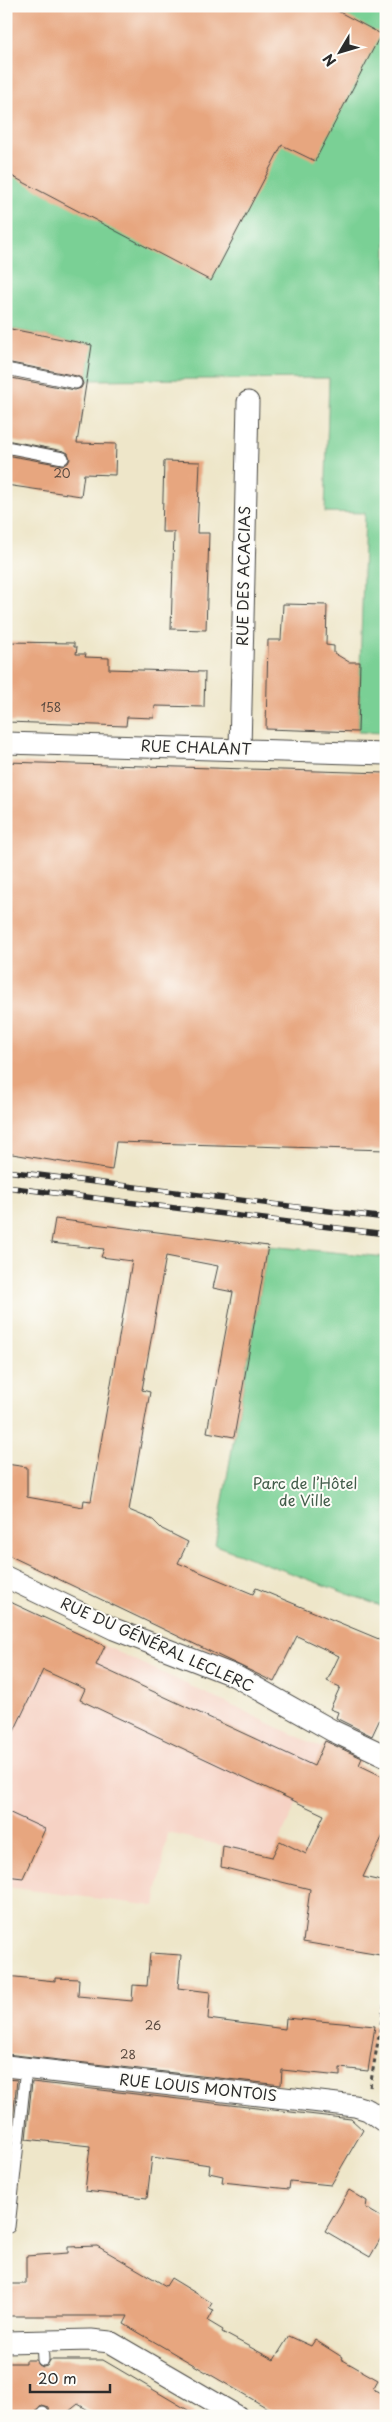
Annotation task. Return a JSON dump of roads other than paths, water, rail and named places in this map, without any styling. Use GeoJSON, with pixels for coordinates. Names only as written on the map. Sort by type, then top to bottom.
{"type":"FeatureCollection","features":[{"type":"Feature","properties":{"kind":"street","name":"RUE DES ACACIAS"},"geometry":{"type":"LineString","coordinates":[[240,749],[248,402]]}},
{"type":"Feature","properties":{"kind":"street","name":"RUE CHALANT"},"geometry":{"type":"LineString","coordinates":[[6,743],[386,754]]}},
{"type":"Feature","properties":{"kind":"street","name":"RUE DU GÉNÉRAL LECLERC"},"geometry":{"type":"LineString","coordinates":[[6,1576],[114,1629],[235,1676],[325,1726],[386,1756]]}},
{"type":"Feature","properties":{"kind":"street","name":"RUE LOUIS MONTOIS"},"geometry":{"type":"LineString","coordinates":[[16,2067],[355,2106],[368,2110],[386,2123]]}},
{"type":"Feature","properties":{"kind":"street"},"geometry":{"type":"LineString","coordinates":[[6,2342],[42,2351],[91,2340],[117,2345],[238,2416]]}},
{"type":"Feature","properties":{"kind":"lane"},"geometry":{"type":"LineString","coordinates":[[6,369],[76,383]]}},
{"type":"Feature","properties":{"kind":"lane"},"geometry":{"type":"LineString","coordinates":[[6,447],[63,458]]}},
{"type":"Feature","properties":{"kind":"lane"},"geometry":{"type":"LineString","coordinates":[[9,2227],[16,2067]]}},
{"type":"Feature","properties":{"kind":"railway"},"geometry":{"type":"LineString","coordinates":[[6,1171],[386,1218]]}},
{"type":"Feature","properties":{"kind":"railway"},"geometry":{"type":"LineString","coordinates":[[6,1187],[386,1234]]}},
{"type":"Feature","properties":{"kind":"park label","name":"Parc de l’Hôtel de Ville"},"geometry":{"type":"Point","coordinates":[305,1492]}}]}
